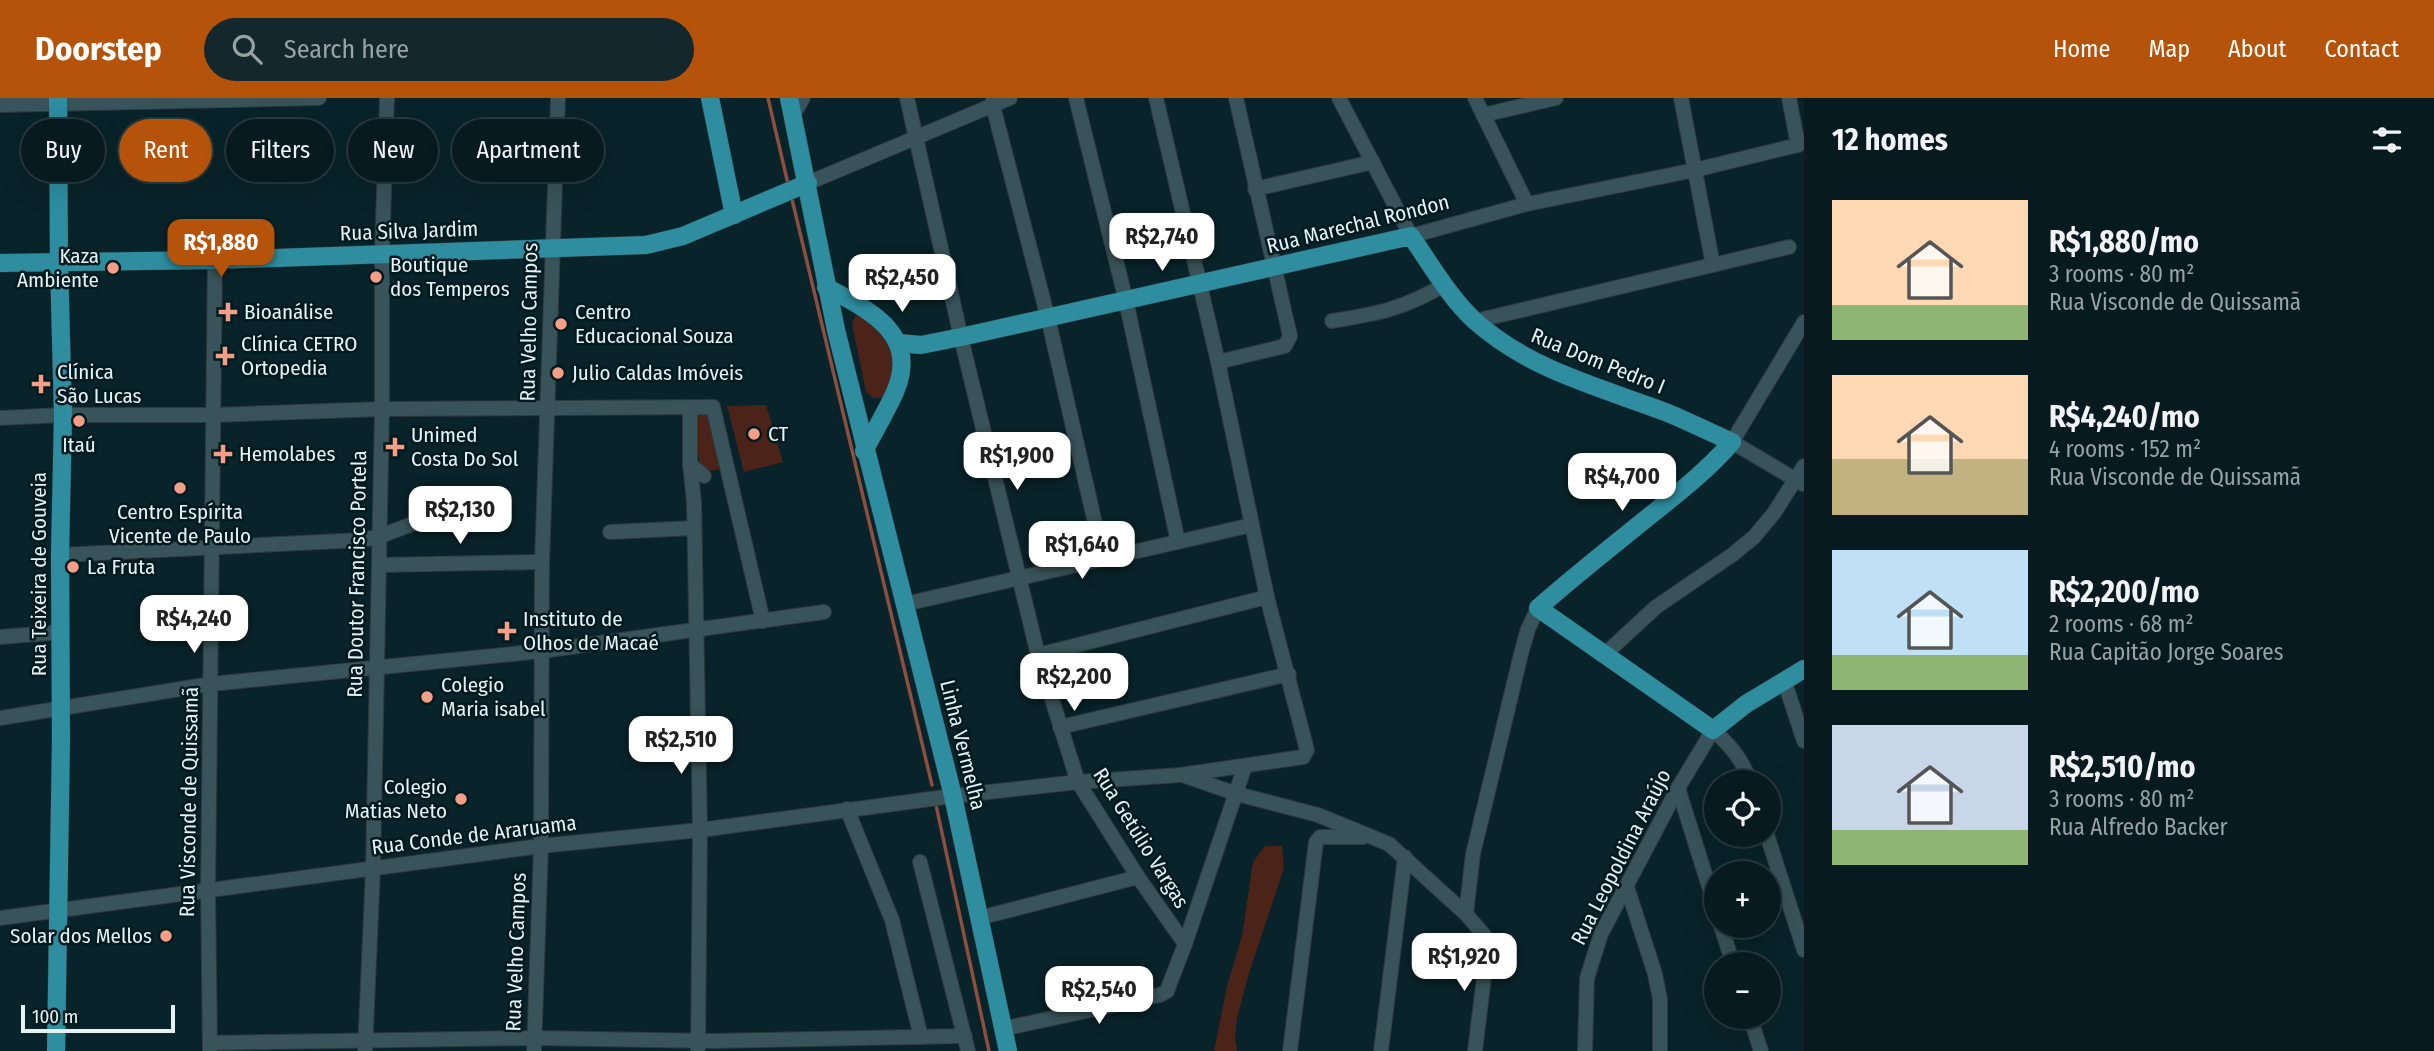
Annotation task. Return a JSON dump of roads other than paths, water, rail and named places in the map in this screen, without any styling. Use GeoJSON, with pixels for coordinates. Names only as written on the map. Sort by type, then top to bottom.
{"type":"FeatureCollection","features":[{"type":"Feature","properties":{"kind":"main road"},"geometry":{"type":"LineString","coordinates":[[710,98],[734,215]]}},
{"type":"Feature","properties":{"kind":"main road","name":"Rua Teixeira de Gouveia"},"geometry":{"type":"LineString","coordinates":[[55,1051],[63,415],[58,101]]}},
{"type":"Feature","properties":{"kind":"main road","name":"Linha Vermelha"},"geometry":{"type":"LineString","coordinates":[[791,107],[796,188],[826,287],[864,451],[953,796],[1007,1051]]}},
{"type":"Feature","properties":{"kind":"main road","name":"Rua Silva Jardim"},"geometry":{"type":"LineString","coordinates":[[0,263],[215,260],[646,245],[682,236],[796,188]]}},
{"type":"Feature","properties":{"kind":"main road","name":"Rua Marechal Rondon"},"geometry":{"type":"LineString","coordinates":[[901,351],[1411,236]]}},
{"type":"Feature","properties":{"kind":"main road","name":"Rua Dom Pedro I"},"geometry":{"type":"LineString","coordinates":[[1411,236],[1444,285],[1475,321],[1513,351],[1539,366],[1669,414],[1731,442]]}},
{"type":"Feature","properties":{"kind":"main road"},"geometry":{"type":"LineString","coordinates":[[826,287],[872,314],[889,328],[901,351],[895,391],[864,451]]}},
{"type":"Feature","properties":{"kind":"main road"},"geometry":{"type":"LineString","coordinates":[[836,330],[839,321],[847,314],[859,310],[872,314]]}},
{"type":"Feature","properties":{"kind":"main road"},"geometry":{"type":"LineString","coordinates":[[852,398],[868,409],[887,407]]}},
{"type":"Feature","properties":{"kind":"main road"},"geometry":{"type":"LineString","coordinates":[[1731,442],[1717,459],[1686,486],[1538,608],[1713,730],[1804,669]]}},
{"type":"Feature","properties":{"kind":"street"},"geometry":{"type":"LineString","coordinates":[[0,105],[58,101],[320,98]]}},
{"type":"Feature","properties":{"kind":"street","name":"Rua Doutor Francisco Portela"},"geometry":{"type":"LineString","coordinates":[[365,1046],[373,869],[382,409],[382,254],[387,98]]}},
{"type":"Feature","properties":{"kind":"street","name":"Rua Velho Campos"},"geometry":{"type":"LineString","coordinates":[[534,1044],[541,846],[542,562],[558,98]]}},
{"type":"Feature","properties":{"kind":"street"},"geometry":{"type":"LineString","coordinates":[[791,107],[803,98]]}},
{"type":"Feature","properties":{"kind":"street","name":"Rua Getúlio Vargas"},"geometry":{"type":"LineString","coordinates":[[907,98],[961,337],[1038,655],[1078,782],[1138,877],[1185,944]]}},
{"type":"Feature","properties":{"kind":"street"},"geometry":{"type":"LineString","coordinates":[[796,188],[916,139],[993,102],[1010,98]]}},
{"type":"Feature","properties":{"kind":"street"},"geometry":{"type":"LineString","coordinates":[[1076,98],[1126,301],[1178,542]]}},
{"type":"Feature","properties":{"kind":"street"},"geometry":{"type":"LineString","coordinates":[[1060,727],[1289,674],[1268,597],[1218,362],[1156,98]]}},
{"type":"Feature","properties":{"kind":"street"},"geometry":{"type":"LineString","coordinates":[[1218,362],[1285,346],[1290,336],[1236,98]]}},
{"type":"Feature","properties":{"kind":"street"},"geometry":{"type":"LineString","coordinates":[[1339,98],[1411,236]]}},
{"type":"Feature","properties":{"kind":"street"},"geometry":{"type":"LineString","coordinates":[[1475,98],[1527,204]]}},
{"type":"Feature","properties":{"kind":"street"},"geometry":{"type":"LineString","coordinates":[[1483,115],[1556,98]]}},
{"type":"Feature","properties":{"kind":"street"},"geometry":{"type":"LineString","coordinates":[[1681,98],[1713,265]]}},
{"type":"Feature","properties":{"kind":"street"},"geometry":{"type":"LineString","coordinates":[[1789,98],[1801,143]]}},
{"type":"Feature","properties":{"kind":"street"},"geometry":{"type":"LineString","coordinates":[[993,102],[1048,318],[1102,558]]}},
{"type":"Feature","properties":{"kind":"street","name":"Rua Marechal Rondon"},"geometry":{"type":"LineString","coordinates":[[1411,236],[1527,204],[1695,170],[1801,143]]}},
{"type":"Feature","properties":{"kind":"street"},"geometry":{"type":"LineString","coordinates":[[1255,189],[1373,162]]}},
{"type":"Feature","properties":{"kind":"street"},"geometry":{"type":"LineString","coordinates":[[1475,321],[1789,247]]}},
{"type":"Feature","properties":{"kind":"street","name":"Rua Visconde de Quissamã"},"geometry":{"type":"LineString","coordinates":[[210,1047],[208,890],[215,260]]}},
{"type":"Feature","properties":{"kind":"street"},"geometry":{"type":"LineString","coordinates":[[1332,321],[1398,308],[1415,302],[1444,285]]}},
{"type":"Feature","properties":{"kind":"street"},"geometry":{"type":"LineString","coordinates":[[1731,442],[1804,322]]}},
{"type":"Feature","properties":{"kind":"street"},"geometry":{"type":"LineString","coordinates":[[690,407],[700,830],[699,1046]]}},
{"type":"Feature","properties":{"kind":"street"},"geometry":{"type":"LineString","coordinates":[[0,418],[382,409],[713,407],[763,621]]}},
{"type":"Feature","properties":{"kind":"street","name":"Rua Dom Pedro I"},"geometry":{"type":"LineString","coordinates":[[1731,442],[1800,482]]}},
{"type":"Feature","properties":{"kind":"street"},"geometry":{"type":"LineString","coordinates":[[690,464],[704,475],[729,474]]}},
{"type":"Feature","properties":{"kind":"street"},"geometry":{"type":"LineString","coordinates":[[1605,654],[1656,607],[1754,537],[1800,482],[1804,466]]}},
{"type":"Feature","properties":{"kind":"street"},"geometry":{"type":"LineString","coordinates":[[694,502],[704,475]]}},
{"type":"Feature","properties":{"kind":"street"},"geometry":{"type":"LineString","coordinates":[[60,555],[361,540],[378,537],[457,507]]}},
{"type":"Feature","properties":{"kind":"street"},"geometry":{"type":"LineString","coordinates":[[905,604],[1252,525]]}},
{"type":"Feature","properties":{"kind":"street"},"geometry":{"type":"LineString","coordinates":[[610,532],[694,528]]}},
{"type":"Feature","properties":{"kind":"street"},"geometry":{"type":"LineString","coordinates":[[379,565],[542,562]]}},
{"type":"Feature","properties":{"kind":"street"},"geometry":{"type":"LineString","coordinates":[[1038,655],[1268,597]]}},
{"type":"Feature","properties":{"kind":"street"},"geometry":{"type":"LineString","coordinates":[[1466,914],[1473,853],[1521,654],[1528,629],[1538,608]]}},
{"type":"Feature","properties":{"kind":"street"},"geometry":{"type":"LineString","coordinates":[[0,718],[211,684],[542,651],[824,612]]}},
{"type":"Feature","properties":{"kind":"street"},"geometry":{"type":"LineString","coordinates":[[0,637],[62,632]]}},
{"type":"Feature","properties":{"kind":"street","name":"Rua Conde de Araruama"},"geometry":{"type":"LineString","coordinates":[[0,918],[541,846],[700,830],[847,809],[1078,782],[1180,775],[1303,757],[1307,750],[1289,674]]}},
{"type":"Feature","properties":{"kind":"street"},"geometry":{"type":"LineString","coordinates":[[1786,683],[1804,688]]}},
{"type":"Feature","properties":{"kind":"street"},"geometry":{"type":"LineString","coordinates":[[1786,683],[1804,741]]}},
{"type":"Feature","properties":{"kind":"street"},"geometry":{"type":"LineString","coordinates":[[1713,730],[1728,744],[1744,770]]}},
{"type":"Feature","properties":{"kind":"street","name":"Rua Leopoldina Araújo"},"geometry":{"type":"LineString","coordinates":[[1585,1051],[1587,978],[1592,956],[1678,788],[1713,730]]}},
{"type":"Feature","properties":{"kind":"street"},"geometry":{"type":"LineString","coordinates":[[1002,1029],[1160,995],[1171,985],[1245,765]]}},
{"type":"Feature","properties":{"kind":"street"},"geometry":{"type":"LineString","coordinates":[[1180,775],[1237,794],[1318,815],[1375,837],[1405,857],[1466,914],[1484,935],[1487,953],[1475,1051]]}},
{"type":"Feature","properties":{"kind":"street"},"geometry":{"type":"LineString","coordinates":[[1678,788],[1704,871]]}},
{"type":"Feature","properties":{"kind":"street"},"geometry":{"type":"LineString","coordinates":[[847,809],[892,920],[921,1037]]}},
{"type":"Feature","properties":{"kind":"street"},"geometry":{"type":"LineString","coordinates":[[1290,1051],[1316,842],[1320,837],[1326,836],[1375,837]]}},
{"type":"Feature","properties":{"kind":"street"},"geometry":{"type":"LineString","coordinates":[[1770,847],[1804,950]]}},
{"type":"Feature","properties":{"kind":"street"},"geometry":{"type":"LineString","coordinates":[[1381,1051],[1405,857]]}},
{"type":"Feature","properties":{"kind":"street"},"geometry":{"type":"LineString","coordinates":[[920,862],[968,1051]]}},
{"type":"Feature","properties":{"kind":"street"},"geometry":{"type":"LineString","coordinates":[[979,918],[1138,877]]}},
{"type":"Feature","properties":{"kind":"street"},"geometry":{"type":"LineString","coordinates":[[1627,887],[1655,974],[1660,999],[1660,1051]]}},
{"type":"Feature","properties":{"kind":"street"},"geometry":{"type":"LineString","coordinates":[[1754,1029],[1761,1051]]}},
{"type":"Feature","properties":{"kind":"street"},"geometry":{"type":"LineString","coordinates":[[210,1047],[534,1044],[699,1046],[965,1036]]}},
{"type":"Feature","properties":{"kind":"waterway"},"geometry":{"type":"LineString","coordinates":[[768,98],[788,184]]}},
{"type":"Feature","properties":{"kind":"waterway"},"geometry":{"type":"LineString","coordinates":[[791,195],[932,785]]}},
{"type":"Feature","properties":{"kind":"waterway"},"geometry":{"type":"LineString","coordinates":[[936,805],[989,1051]]}},
{"type":"Feature","properties":{"kind":"place","name":"Kaza Ambiente"},"geometry":{"type":"Point","coordinates":[113,268]}},
{"type":"Feature","properties":{"kind":"place","name":"Boutique dos Temperos"},"geometry":{"type":"Point","coordinates":[376,277]}},
{"type":"Feature","properties":{"kind":"place","name":"Bioanálise"},"geometry":{"type":"Point","coordinates":[228,312]}},
{"type":"Feature","properties":{"kind":"place","name":"Centro Educacional Souza"},"geometry":{"type":"Point","coordinates":[561,324]}},
{"type":"Feature","properties":{"kind":"place","name":"Clínica CETRO Ortopedia"},"geometry":{"type":"Point","coordinates":[225,356]}},
{"type":"Feature","properties":{"kind":"place","name":"Julio Caldas Imóveis"},"geometry":{"type":"Point","coordinates":[558,373]}},
{"type":"Feature","properties":{"kind":"place","name":"Clínica São Lucas"},"geometry":{"type":"Point","coordinates":[41,384]}},
{"type":"Feature","properties":{"kind":"place","name":"Itaú"},"geometry":{"type":"Point","coordinates":[79,421]}},
{"type":"Feature","properties":{"kind":"place","name":"CT"},"geometry":{"type":"Point","coordinates":[754,434]}},
{"type":"Feature","properties":{"kind":"place","name":"Unimed Costa Do Sol"},"geometry":{"type":"Point","coordinates":[395,447]}},
{"type":"Feature","properties":{"kind":"place","name":"Hemolabes"},"geometry":{"type":"Point","coordinates":[223,454]}},
{"type":"Feature","properties":{"kind":"place","name":"Centro Espírita Vicente de Paulo"},"geometry":{"type":"Point","coordinates":[180,488]}},
{"type":"Feature","properties":{"kind":"place","name":"La Fruta"},"geometry":{"type":"Point","coordinates":[73,567]}},
{"type":"Feature","properties":{"kind":"place","name":"Instituto de Olhos de Macaé"},"geometry":{"type":"Point","coordinates":[507,631]}},
{"type":"Feature","properties":{"kind":"place","name":"Colegio Maria isabel"},"geometry":{"type":"Point","coordinates":[427,697]}},
{"type":"Feature","properties":{"kind":"place","name":"Colegio Matias Neto"},"geometry":{"type":"Point","coordinates":[461,799]}},
{"type":"Feature","properties":{"kind":"place","name":"Solar dos Mellos"},"geometry":{"type":"Point","coordinates":[166,936]}}]}
